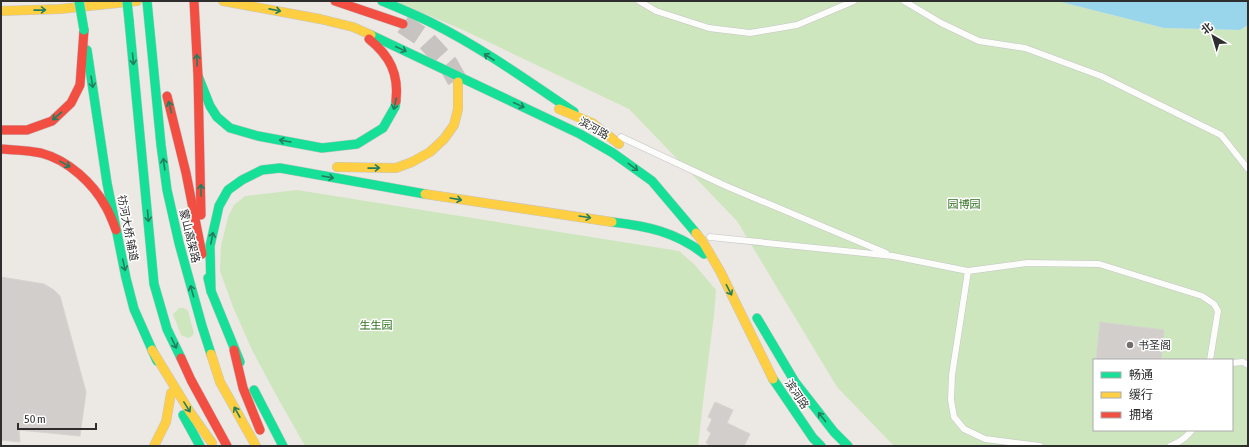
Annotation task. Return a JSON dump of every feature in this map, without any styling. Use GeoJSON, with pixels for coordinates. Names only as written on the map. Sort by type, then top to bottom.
{"type":"FeatureCollection","features":[{"type":"Feature","properties":{"kind":"main road","name":"祊河大桥 辅道"},"geometry":{"type":"LineString","coordinates":[[79,1],[116,230],[134,309],[171,393],[200,446]]}},
{"type":"Feature","properties":{"kind":"main road"},"geometry":{"type":"LineString","coordinates":[[127,1],[154,284],[167,329],[191,380],[227,446]]}},
{"type":"Feature","properties":{"kind":"main road"},"geometry":{"type":"LineString","coordinates":[[1,11],[60,9],[137,1]]}},
{"type":"Feature","properties":{"kind":"main road"},"geometry":{"type":"LineString","coordinates":[[146,1],[148,19],[186,173],[211,291],[234,350],[283,446]]}},
{"type":"Feature","properties":{"kind":"main road"},"geometry":{"type":"LineString","coordinates":[[194,1],[196,15],[198,76],[202,254]]}},
{"type":"Feature","properties":{"kind":"main road","name":"滨河路"},"geometry":{"type":"LineString","coordinates":[[223,1],[320,19],[353,27],[580,134],[613,153],[652,181],[703,242],[720,271],[776,384],[821,446]]}},
{"type":"Feature","properties":{"kind":"main road"},"geometry":{"type":"LineString","coordinates":[[382,1],[398,7],[457,36],[592,124]]}},
{"type":"Feature","properties":{"kind":"main road"},"geometry":{"type":"LineString","coordinates":[[333,5],[345,14]]}},
{"type":"Feature","properties":{"kind":"main road"},"geometry":{"type":"LineString","coordinates":[[333,5],[390,19],[403,24]]}},
{"type":"Feature","properties":{"kind":"main road","name":"蒙山高架路"},"geometry":{"type":"LineString","coordinates":[[148,19],[167,190],[179,243],[202,326],[220,382],[256,446]]}},
{"type":"Feature","properties":{"kind":"main road"},"geometry":{"type":"LineString","coordinates":[[198,76],[210,106],[217,117],[230,128],[258,136],[322,148],[357,144],[383,128],[396,107],[397,90],[392,66],[388,59],[379,47],[353,27]]}},
{"type":"Feature","properties":{"kind":"main road"},"geometry":{"type":"LineString","coordinates":[[1,130],[27,130],[52,120],[72,103],[80,85],[84,30]]}},
{"type":"Feature","properties":{"kind":"main road"},"geometry":{"type":"LineString","coordinates":[[211,291],[210,246],[219,206],[228,190],[242,180],[262,170],[327,167],[361,169],[395,168],[425,156],[445,138],[454,125],[458,107],[458,82]]}},
{"type":"Feature","properties":{"kind":"main road","name":"滨河路"},"geometry":{"type":"LineString","coordinates":[[543,101],[592,124],[625,148]]}},
{"type":"Feature","properties":{"kind":"main road"},"geometry":{"type":"LineString","coordinates":[[1,149],[49,155],[71,167],[90,184],[106,207],[116,230]]}},
{"type":"Feature","properties":{"kind":"main road"},"geometry":{"type":"LineString","coordinates":[[280,168],[480,203],[647,227],[671,234],[688,243],[703,253],[720,271]]}},
{"type":"Feature","properties":{"kind":"main road"},"geometry":{"type":"LineString","coordinates":[[696,219],[710,237],[724,260]]}},
{"type":"Feature","properties":{"kind":"main road","name":"滨河路"},"geometry":{"type":"LineString","coordinates":[[753,311],[795,382],[834,432],[848,446]]}},
{"type":"Feature","properties":{"kind":"main road"},"geometry":{"type":"LineString","coordinates":[[152,350],[190,412],[214,446]]}},
{"type":"Feature","properties":{"kind":"main road"},"geometry":{"type":"LineString","coordinates":[[234,350],[243,388],[262,436]]}},
{"type":"Feature","properties":{"kind":"main road"},"geometry":{"type":"LineString","coordinates":[[154,446],[166,422],[171,393]]}},
{"type":"Feature","properties":{"kind":"lane"},"geometry":{"type":"LineString","coordinates":[[639,1],[656,11],[709,28],[750,33],[796,25],[854,1]]}},
{"type":"Feature","properties":{"kind":"lane"},"geometry":{"type":"LineString","coordinates":[[904,1],[940,23],[979,41],[1025,48],[1101,76],[1221,134],[1248,169]]}},
{"type":"Feature","properties":{"kind":"lane"},"geometry":{"type":"LineString","coordinates":[[592,124],[726,186],[893,256]]}},
{"type":"Feature","properties":{"kind":"lane"},"geometry":{"type":"LineString","coordinates":[[710,237],[893,256],[968,271],[1027,263],[1099,264],[1202,296],[1214,304],[1218,311],[1210,359]]}},
{"type":"Feature","properties":{"kind":"lane"},"geometry":{"type":"LineString","coordinates":[[968,271],[952,374],[951,400],[954,417],[964,429],[985,439],[1040,446]]}},
{"type":"Feature","properties":{"kind":"lane"},"geometry":{"type":"LineString","coordinates":[[1233,363],[1243,362],[1248,365]]}},
{"type":"Feature","properties":{"kind":"lane"},"geometry":{"type":"LineString","coordinates":[[1170,446],[1178,443],[1191,431]]}},
{"type":"Feature","properties":{"kind":"green space","name":"园博园"},"geometry":{"type":"Polygon","coordinates":[[[394,1],[1057,1],[1164,28],[1240,30],[1248,25],[1248,446],[894,446],[837,387],[737,221],[629,109],[461,29],[394,1]]]}},
{"type":"Feature","properties":{"kind":"green space","name":"生生园"},"geometry":{"type":"Polygon","coordinates":[[[297,190],[679,251],[694,264],[716,290],[698,446],[305,446],[252,350],[233,307],[220,271],[221,246],[228,217],[234,205],[245,196],[297,190]]]}},
{"type":"Feature","properties":{"kind":"green space"},"geometry":{"type":"Polygon","coordinates":[[[179,308],[184,308],[188,311],[194,333],[188,338],[181,335],[173,314],[179,308]]]}},
{"type":"Feature","properties":{"kind":"water"},"geometry":{"type":"Polygon","coordinates":[[[1057,1],[1248,1],[1248,25],[1240,30],[1164,28],[1057,1]]]}},
{"type":"Feature","properties":{"kind":"building"},"geometry":{"type":"Polygon","coordinates":[[[1,277],[44,284],[60,296],[86,392],[80,436],[19,430],[20,442],[1,440],[1,277]]]}},
{"type":"Feature","properties":{"kind":"building","name":"书圣阁"},"geometry":{"type":"Polygon","coordinates":[[[1100,322],[1164,330],[1161,359],[1096,359],[1100,322]]]}},
{"type":"Feature","properties":{"kind":"building"},"geometry":{"type":"Polygon","coordinates":[[[715,402],[733,410],[727,423],[750,434],[744,446],[711,446],[706,443],[711,433],[707,430],[712,419],[708,417],[715,402]]]}},
{"type":"Feature","properties":{"kind":"tunnel"},"geometry":{"type":"LineString","coordinates":[[403,24],[424,38],[448,64],[457,80]]}},
{"type":"Feature","properties":{"kind":"traffic: fast"},"geometry":{"type":"LineString","coordinates":[[79,1],[84,30]]}},
{"type":"Feature","properties":{"kind":"traffic: fast"},"geometry":{"type":"LineString","coordinates":[[127,1],[129,20]]}},
{"type":"Feature","properties":{"kind":"traffic: fast"},"geometry":{"type":"LineString","coordinates":[[147,1],[161,145],[167,190],[179,243],[211,354]]}},
{"type":"Feature","properties":{"kind":"traffic: fast"},"geometry":{"type":"LineString","coordinates":[[382,1],[426,20],[469,43],[574,112]]}},
{"type":"Feature","properties":{"kind":"traffic: fast"},"geometry":{"type":"LineString","coordinates":[[129,20],[154,284],[167,329],[181,358]]}},
{"type":"Feature","properties":{"kind":"traffic: fast"},"geometry":{"type":"LineString","coordinates":[[371,35],[580,134],[613,153],[652,181],[696,233]]}},
{"type":"Feature","properties":{"kind":"traffic: fast"},"geometry":{"type":"LineString","coordinates":[[87,50],[107,183],[126,278],[134,309],[157,361]]}},
{"type":"Feature","properties":{"kind":"traffic: fast"},"geometry":{"type":"LineString","coordinates":[[198,76],[210,106],[217,117],[230,128],[258,136],[322,148],[357,144],[383,128],[395,107],[396,101]]}},
{"type":"Feature","properties":{"kind":"traffic: fast"},"geometry":{"type":"LineString","coordinates":[[211,291],[210,246],[219,206],[228,190],[242,180],[262,170],[280,168],[425,194]]}},
{"type":"Feature","properties":{"kind":"traffic: fast"},"geometry":{"type":"LineString","coordinates":[[612,222],[661,231],[683,240],[704,254]]}},
{"type":"Feature","properties":{"kind":"traffic: fast"},"geometry":{"type":"LineString","coordinates":[[208,278],[211,291],[240,362]]}},
{"type":"Feature","properties":{"kind":"traffic: fast"},"geometry":{"type":"LineString","coordinates":[[757,318],[795,382],[834,432],[848,446]]}},
{"type":"Feature","properties":{"kind":"traffic: fast"},"geometry":{"type":"LineString","coordinates":[[773,379],[813,438],[821,446]]}},
{"type":"Feature","properties":{"kind":"traffic: fast"},"geometry":{"type":"LineString","coordinates":[[254,390],[283,446]]}},
{"type":"Feature","properties":{"kind":"traffic: fast"},"geometry":{"type":"LineString","coordinates":[[183,415],[200,446]]}},
{"type":"Feature","properties":{"kind":"traffic: slow"},"geometry":{"type":"LineString","coordinates":[[1,11],[60,9],[137,1]]}},
{"type":"Feature","properties":{"kind":"traffic: slow"},"geometry":{"type":"LineString","coordinates":[[223,1],[320,19],[353,27],[371,35]]}},
{"type":"Feature","properties":{"kind":"traffic: slow"},"geometry":{"type":"LineString","coordinates":[[337,167],[396,168],[412,162],[430,152],[444,139],[454,125],[458,109],[458,82]]}},
{"type":"Feature","properties":{"kind":"traffic: slow"},"geometry":{"type":"LineString","coordinates":[[559,109],[592,123],[619,144]]}},
{"type":"Feature","properties":{"kind":"traffic: slow"},"geometry":{"type":"LineString","coordinates":[[425,194],[612,222]]}},
{"type":"Feature","properties":{"kind":"traffic: slow"},"geometry":{"type":"LineString","coordinates":[[696,233],[720,271],[773,379]]}},
{"type":"Feature","properties":{"kind":"traffic: slow"},"geometry":{"type":"LineString","coordinates":[[152,350],[190,412],[212,443]]}},
{"type":"Feature","properties":{"kind":"traffic: slow"},"geometry":{"type":"LineString","coordinates":[[211,354],[220,382],[256,446]]}},
{"type":"Feature","properties":{"kind":"traffic: slow"},"geometry":{"type":"LineString","coordinates":[[154,446],[166,422],[171,393]]}},
{"type":"Feature","properties":{"kind":"traffic: jam"},"geometry":{"type":"LineString","coordinates":[[194,1],[198,76],[201,215]]}},
{"type":"Feature","properties":{"kind":"traffic: jam"},"geometry":{"type":"LineString","coordinates":[[335,1],[403,24]]}},
{"type":"Feature","properties":{"kind":"traffic: jam"},"geometry":{"type":"LineString","coordinates":[[1,130],[27,130],[52,121],[71,103],[80,85],[84,30]]}},
{"type":"Feature","properties":{"kind":"traffic: jam"},"geometry":{"type":"LineString","coordinates":[[369,39],[388,59],[392,66],[396,82],[396,101]]}},
{"type":"Feature","properties":{"kind":"traffic: jam"},"geometry":{"type":"LineString","coordinates":[[167,96],[186,173],[202,254]]}},
{"type":"Feature","properties":{"kind":"traffic: jam"},"geometry":{"type":"LineString","coordinates":[[1,149],[41,153],[51,156],[70,167],[87,181],[101,198],[109,212],[116,230]]}},
{"type":"Feature","properties":{"kind":"traffic: jam"},"geometry":{"type":"LineString","coordinates":[[234,350],[243,388],[260,430]]}},
{"type":"Feature","properties":{"kind":"traffic: jam"},"geometry":{"type":"LineString","coordinates":[[181,358],[191,380],[227,446]]}},
{"type":"Feature","properties":{"kind":"place","name":"书圣阁"},"geometry":{"type":"Point","coordinates":[1130,345]}}]}
